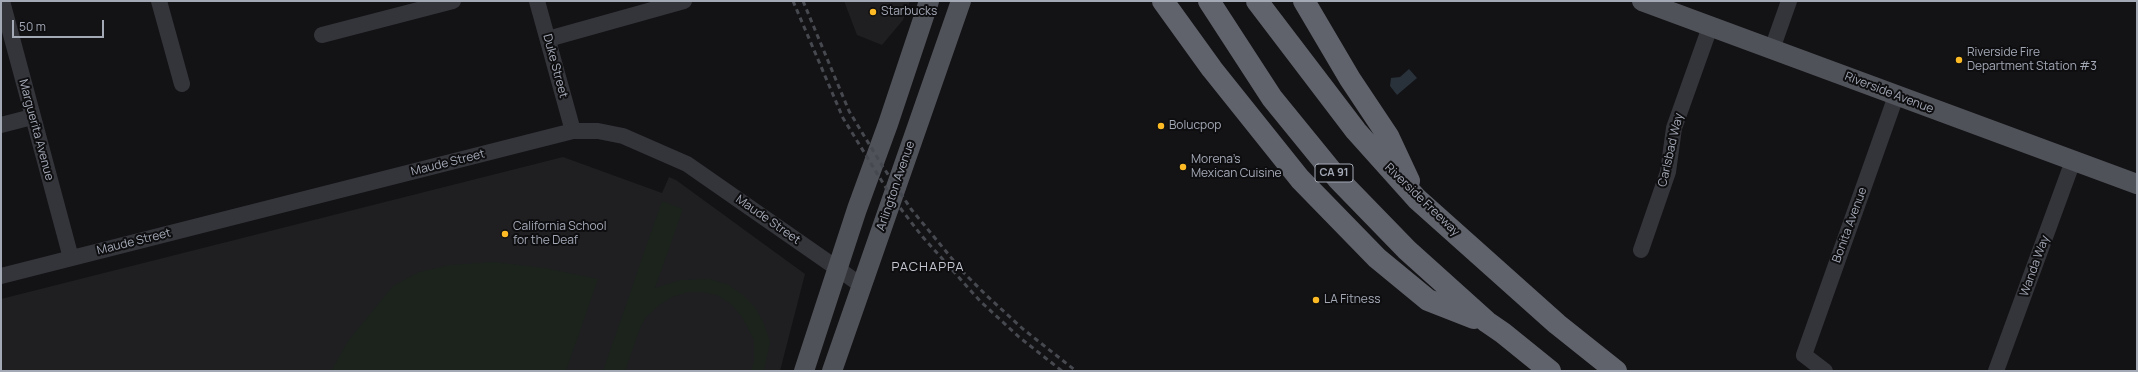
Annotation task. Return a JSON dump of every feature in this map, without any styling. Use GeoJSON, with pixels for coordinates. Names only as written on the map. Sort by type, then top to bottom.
{"type":"FeatureCollection","features":[{"type":"Feature","properties":{"kind":"highway"},"geometry":{"type":"LineString","coordinates":[[1163,1],[1212,69],[1300,179],[1377,258],[1428,300],[1487,322]]}},
{"type":"Feature","properties":{"kind":"highway","name":"CA 91"},"geometry":{"type":"LineString","coordinates":[[1209,1],[1272,98],[1338,179],[1407,250],[1487,322],[1550,371]]}},
{"type":"Feature","properties":{"kind":"highway","name":"Riverside Freeway"},"geometry":{"type":"LineString","coordinates":[[1258,1],[1351,125],[1417,199],[1557,324],[1615,368]]}},
{"type":"Feature","properties":{"kind":"highway"},"geometry":{"type":"LineString","coordinates":[[1304,1],[1350,79],[1388,136],[1417,199]]}},
{"type":"Feature","properties":{"kind":"main road"},"geometry":{"type":"LineString","coordinates":[[804,371],[837,268],[888,124],[929,1]]}},
{"type":"Feature","properties":{"kind":"main road","name":"Arlington Avenue"},"geometry":{"type":"LineString","coordinates":[[832,371],[961,1]]}},
{"type":"Feature","properties":{"kind":"main road","name":"Riverside Avenue"},"geometry":{"type":"LineString","coordinates":[[1642,1],[2137,184]]}},
{"type":"Feature","properties":{"kind":"street","name":"Marguerita Avenue"},"geometry":{"type":"LineString","coordinates":[[2,1],[71,258]]}},
{"type":"Feature","properties":{"kind":"street"},"geometry":{"type":"LineString","coordinates":[[159,1],[182,84]]}},
{"type":"Feature","properties":{"kind":"street"},"geometry":{"type":"LineString","coordinates":[[322,35],[453,1]]}},
{"type":"Feature","properties":{"kind":"street","name":"Duke Street"},"geometry":{"type":"LineString","coordinates":[[537,1],[573,131]]}},
{"type":"Feature","properties":{"kind":"street"},"geometry":{"type":"LineString","coordinates":[[548,39],[684,1]]}},
{"type":"Feature","properties":{"kind":"street"},"geometry":{"type":"LineString","coordinates":[[1772,49],[1790,1]]}},
{"type":"Feature","properties":{"kind":"street","name":"Carlsbad Way"},"geometry":{"type":"LineString","coordinates":[[1641,250],[1668,172],[1674,128],[1710,27]]}},
{"type":"Feature","properties":{"kind":"street","name":"Bonita Avenue"},"geometry":{"type":"LineString","coordinates":[[1825,371],[1804,354],[1896,96]]}},
{"type":"Feature","properties":{"kind":"street"},"geometry":{"type":"LineString","coordinates":[[1,125],[32,117]]}},
{"type":"Feature","properties":{"kind":"street","name":"Maude Street"},"geometry":{"type":"LineString","coordinates":[[1,276],[573,131],[598,130],[623,136],[687,164],[861,285]]}},
{"type":"Feature","properties":{"kind":"street","name":"Wanda Way"},"geometry":{"type":"LineString","coordinates":[[1996,371],[2073,161]]}},
{"type":"Feature","properties":{"kind":"shaded area"},"geometry":{"type":"Polygon","coordinates":[[[844,1],[910,1],[903,20],[882,45],[857,35],[844,1]]]}},
{"type":"Feature","properties":{"kind":"shaded area"},"geometry":{"type":"Polygon","coordinates":[[[1409,69],[1417,78],[1397,95],[1390,86],[1391,78],[1400,77],[1409,69]]]}},
{"type":"Feature","properties":{"kind":"shaded area","name":"California School for the Deaf"},"geometry":{"type":"Polygon","coordinates":[[[563,157],[662,193],[669,177],[676,180],[805,274],[780,371],[1,371],[1,299],[563,157]]]}},
{"type":"Feature","properties":{"kind":"shaded area"},"geometry":{"type":"Polygon","coordinates":[[[662,201],[683,209],[655,288],[680,280],[709,279],[727,284],[742,294],[755,307],[764,324],[770,342],[764,371],[751,371],[754,362],[754,340],[742,317],[731,304],[717,295],[701,292],[688,292],[672,297],[658,306],[645,318],[625,371],[603,371],[662,201]]]}},
{"type":"Feature","properties":{"kind":"shaded area"},"geometry":{"type":"Polygon","coordinates":[[[494,262],[545,268],[598,279],[566,371],[331,371],[348,341],[393,286],[419,272],[450,265],[494,262]]]}},
{"type":"Feature","properties":{"kind":"railway"},"geometry":{"type":"LineString","coordinates":[[793,1],[843,118],[891,196],[921,235],[980,301],[1019,337],[1062,371]]}},
{"type":"Feature","properties":{"kind":"railway"},"geometry":{"type":"LineString","coordinates":[[803,1],[849,111],[883,167],[911,209],[963,272],[986,295],[1023,329],[1076,371]]}},
{"type":"Feature","properties":{"kind":"place","name":"Starbucks"},"geometry":{"type":"Point","coordinates":[873,12]}},
{"type":"Feature","properties":{"kind":"place","name":"Riverside Fire Department Station #3"},"geometry":{"type":"Point","coordinates":[1959,60]}},
{"type":"Feature","properties":{"kind":"place","name":"Bolucpop"},"geometry":{"type":"Point","coordinates":[1161,126]}},
{"type":"Feature","properties":{"kind":"place","name":"Morena’s Mexican Cuisine"},"geometry":{"type":"Point","coordinates":[1183,167]}},
{"type":"Feature","properties":{"kind":"place","name":"California School for the Deaf"},"geometry":{"type":"Point","coordinates":[505,234]}},
{"type":"Feature","properties":{"kind":"place","name":"LA Fitness"},"geometry":{"type":"Point","coordinates":[1316,300]}},
{"type":"Feature","properties":{"kind":"district","name":"PACHAPPA"},"geometry":{"type":"Point","coordinates":[928,267]}}]}
